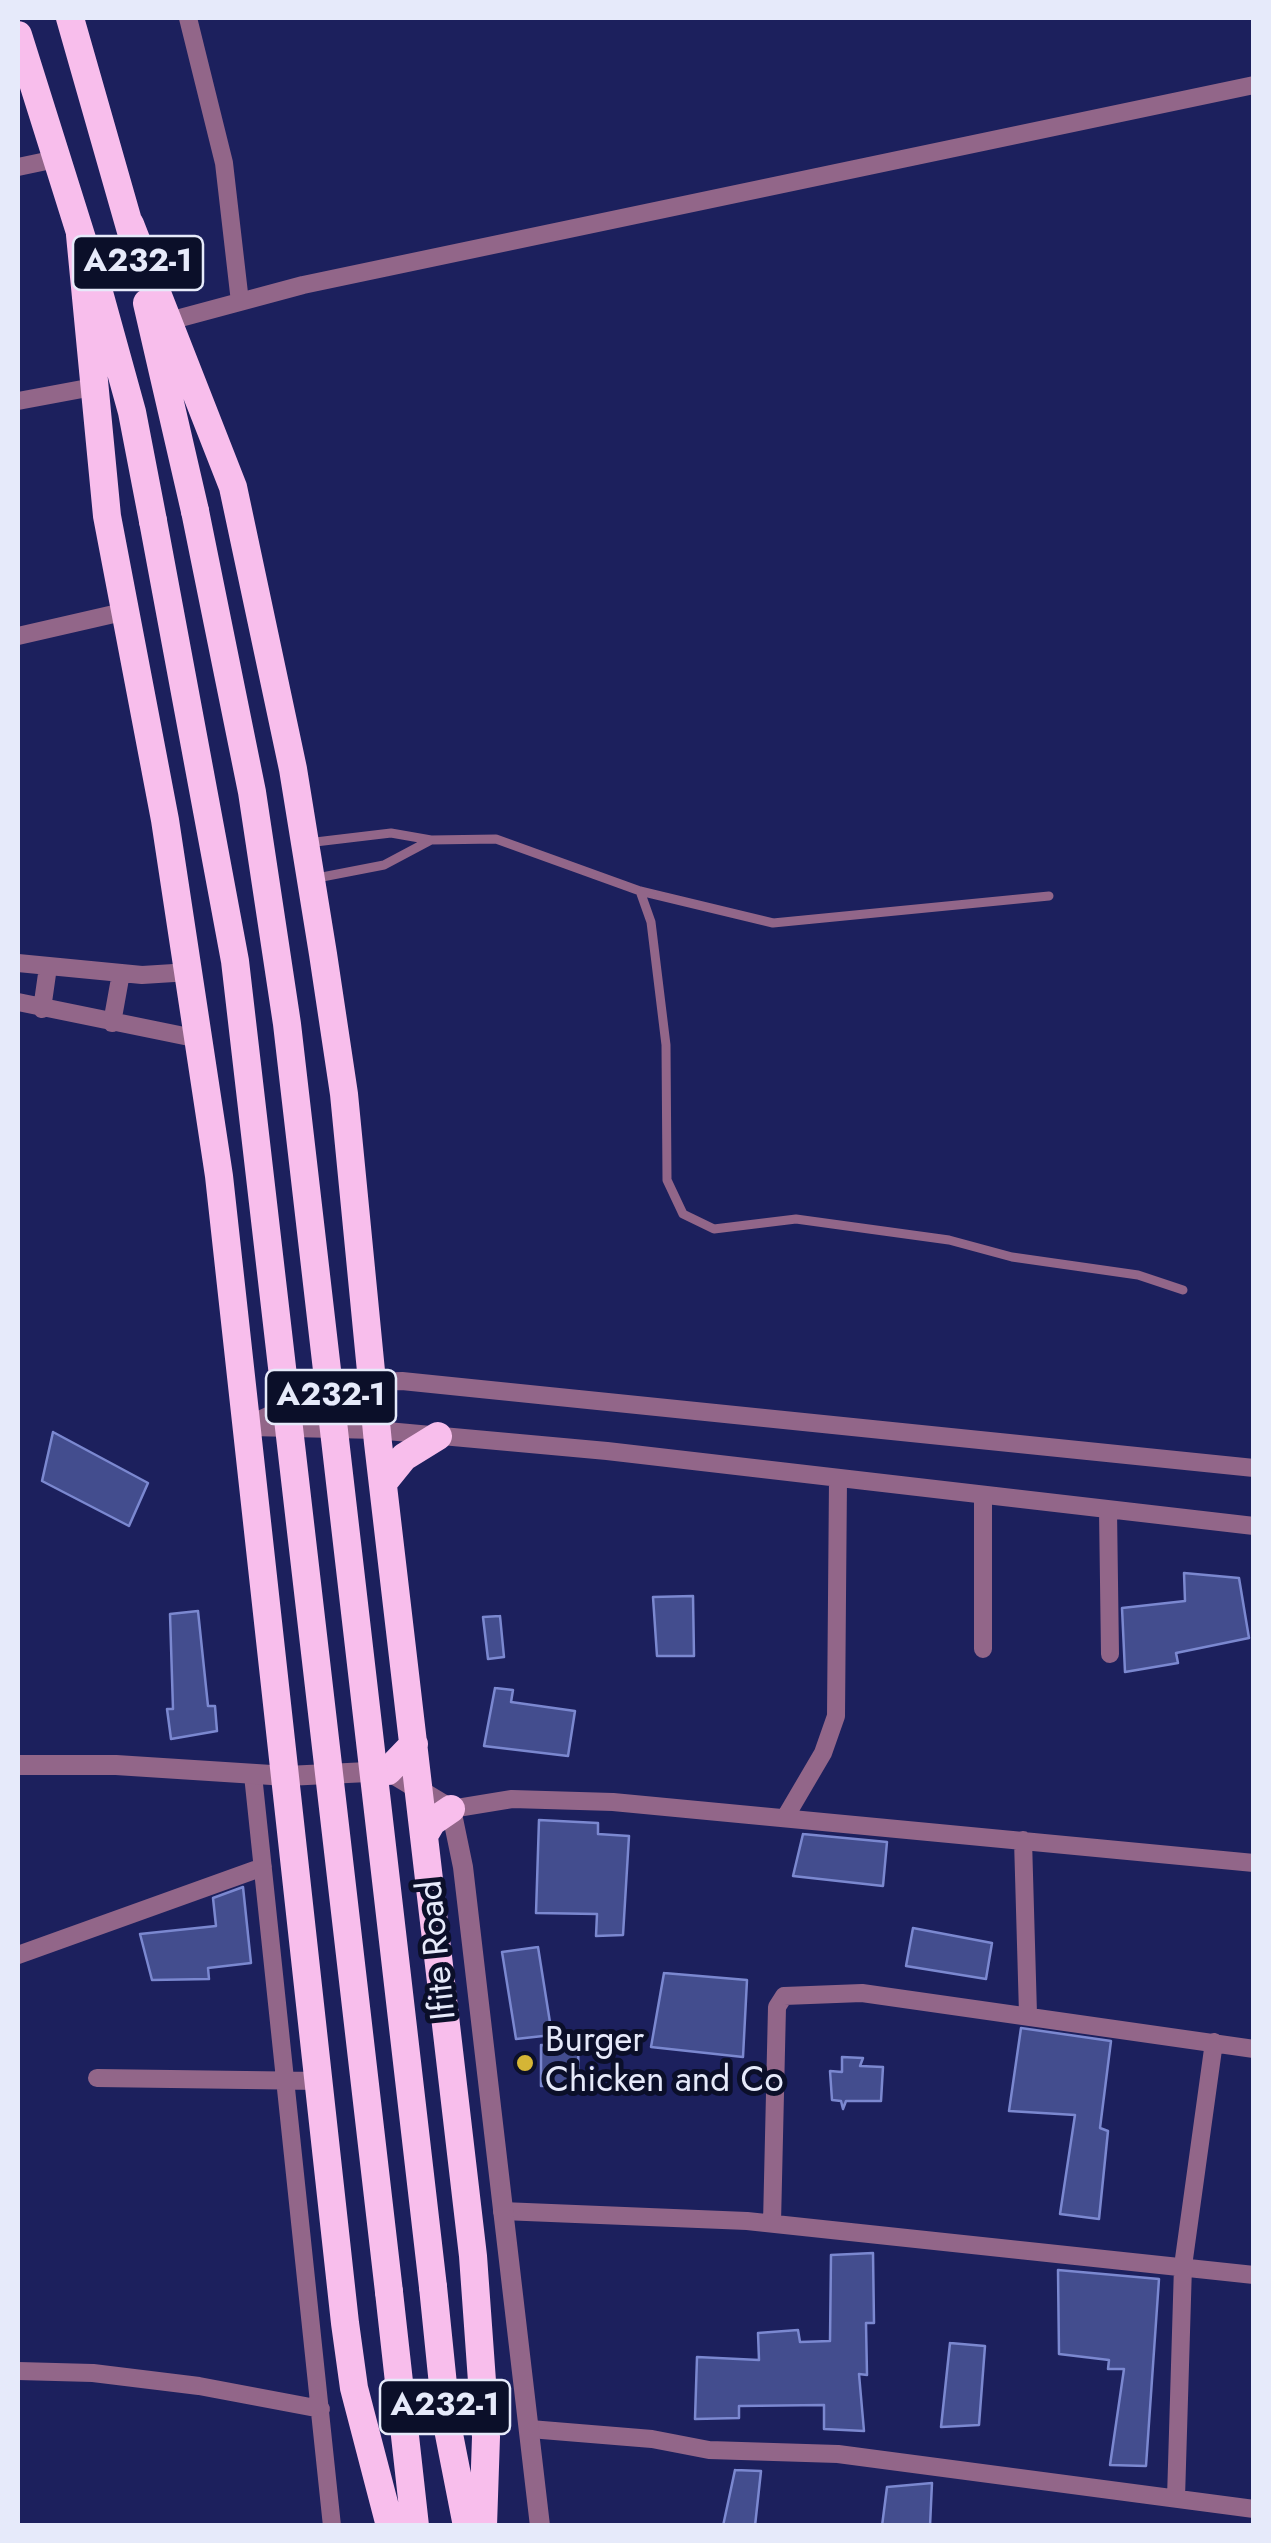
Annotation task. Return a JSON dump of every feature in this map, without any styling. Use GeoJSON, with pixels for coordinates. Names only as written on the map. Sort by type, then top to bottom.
{"type":"FeatureCollection","features":[{"type":"Feature","properties":{"kind":"highway","name":"A232-1"},"geometry":{"type":"LineString","coordinates":[[70,18],[130,224],[195,511],[252,792],[287,1024],[447,2424],[467,2526]]}},
{"type":"Feature","properties":{"kind":"highway","name":"A232-1"},"geometry":{"type":"LineString","coordinates":[[18,34],[132,412],[234,961],[414,2526]]}},
{"type":"Feature","properties":{"kind":"highway"},"geometry":{"type":"LineString","coordinates":[[130,224],[234,487],[305,844],[344,1094],[376,1430],[425,1834],[483,2375],[483,2526]]}},
{"type":"Feature","properties":{"kind":"highway"},"geometry":{"type":"LineString","coordinates":[[80,235],[107,516],[190,972],[219,1176],[354,2388],[390,2526]]}},
{"type":"Feature","properties":{"kind":"highway"},"geometry":{"type":"LineString","coordinates":[[382,1483],[404,1457],[438,1436]]}},
{"type":"Feature","properties":{"kind":"highway"},"geometry":{"type":"LineString","coordinates":[[388,1772],[414,1744]]}},
{"type":"Feature","properties":{"kind":"highway"},"geometry":{"type":"LineString","coordinates":[[425,1834],[432,1822],[451,1809]]}},
{"type":"Feature","properties":{"kind":"street"},"geometry":{"type":"LineString","coordinates":[[188,18],[224,162],[240,302]]}},
{"type":"Feature","properties":{"kind":"street"},"geometry":{"type":"LineString","coordinates":[[169,321],[502,242],[1254,85]]}},
{"type":"Feature","properties":{"kind":"street"},"geometry":{"type":"LineString","coordinates":[[18,167],[56,158]]}},
{"type":"Feature","properties":{"kind":"street"},"geometry":{"type":"LineString","coordinates":[[18,401],[92,387]]}},
{"type":"Feature","properties":{"kind":"street"},"geometry":{"type":"LineString","coordinates":[[18,636],[127,611]]}},
{"type":"Feature","properties":{"kind":"street"},"geometry":{"type":"LineString","coordinates":[[18,963],[120,973],[190,972]]}},
{"type":"Feature","properties":{"kind":"street"},"geometry":{"type":"LineString","coordinates":[[42,1008],[48,967]]}},
{"type":"Feature","properties":{"kind":"street"},"geometry":{"type":"LineString","coordinates":[[112,1023],[120,973]]}},
{"type":"Feature","properties":{"kind":"street"},"geometry":{"type":"LineString","coordinates":[[18,1002],[199,1040]]}},
{"type":"Feature","properties":{"kind":"street"},"geometry":{"type":"LineString","coordinates":[[244,1427],[312,1396],[372,1382],[402,1381],[1254,1468]]}},
{"type":"Feature","properties":{"kind":"street"},"geometry":{"type":"LineString","coordinates":[[244,1427],[376,1430],[438,1436],[1254,1526]]}},
{"type":"Feature","properties":{"kind":"street"},"geometry":{"type":"LineString","coordinates":[[786,1816],[823,1753],[836,1716],[838,1478]]}},
{"type":"Feature","properties":{"kind":"street"},"geometry":{"type":"LineString","coordinates":[[983,1649],[984,1496]]}},
{"type":"Feature","properties":{"kind":"street"},"geometry":{"type":"LineString","coordinates":[[1108,1510],[1110,1654]]}},
{"type":"Feature","properties":{"kind":"street"},"geometry":{"type":"LineString","coordinates":[[18,1766],[116,1766],[287,1776],[388,1772],[451,1809],[512,1799],[786,1816],[1254,1864]]}},
{"type":"Feature","properties":{"kind":"street"},"geometry":{"type":"LineString","coordinates":[[253,1775],[332,2526]]}},
{"type":"Feature","properties":{"kind":"street","name":"Ifite Road"},"geometry":{"type":"LineString","coordinates":[[451,1809],[463,1867],[540,2526]]}},
{"type":"Feature","properties":{"kind":"street"},"geometry":{"type":"LineString","coordinates":[[1023,1840],[1028,2014]]}},
{"type":"Feature","properties":{"kind":"street"},"geometry":{"type":"LineString","coordinates":[[18,1956],[262,1867]]}},
{"type":"Feature","properties":{"kind":"street"},"geometry":{"type":"LineString","coordinates":[[772,2223],[778,2007],[784,1996],[862,1993],[1254,2048]]}},
{"type":"Feature","properties":{"kind":"street"},"geometry":{"type":"LineString","coordinates":[[1176,2498],[1183,2266],[1214,2042]]}},
{"type":"Feature","properties":{"kind":"street"},"geometry":{"type":"LineString","coordinates":[[97,2078],[320,2081]]}},
{"type":"Feature","properties":{"kind":"street"},"geometry":{"type":"LineString","coordinates":[[502,2211],[772,2223],[1254,2275]]}},
{"type":"Feature","properties":{"kind":"street"},"geometry":{"type":"LineString","coordinates":[[18,2371],[164,2382],[320,2409]]}},
{"type":"Feature","properties":{"kind":"street"},"geometry":{"type":"LineString","coordinates":[[530,2429],[652,2439],[708,2450],[838,2454],[1254,2509]]}},
{"type":"Feature","properties":{"kind":"lane"},"geometry":{"type":"LineString","coordinates":[[305,844],[391,833],[431,840],[496,839],[640,891],[772,923],[1049,896]]}},
{"type":"Feature","properties":{"kind":"lane"},"geometry":{"type":"LineString","coordinates":[[311,879],[384,866],[431,840]]}},
{"type":"Feature","properties":{"kind":"lane"},"geometry":{"type":"LineString","coordinates":[[640,891],[651,922],[666,1045],[667,1180],[683,1214],[714,1229],[796,1219],[949,1240],[1012,1258],[1138,1275],[1183,1290]]}},
{"type":"Feature","properties":{"kind":"building"},"geometry":{"type":"Polygon","coordinates":[[[53,1432],[148,1483],[129,1526],[42,1481],[53,1432]]]}},
{"type":"Feature","properties":{"kind":"building"},"geometry":{"type":"Polygon","coordinates":[[[1184,1573],[1239,1578],[1249,1638],[1176,1653],[1178,1663],[1125,1672],[1122,1608],[1185,1601],[1184,1573]]]}},
{"type":"Feature","properties":{"kind":"building"},"geometry":{"type":"Polygon","coordinates":[[[693,1596],[694,1656],[657,1656],[653,1597],[693,1596]]]}},
{"type":"Feature","properties":{"kind":"building"},"geometry":{"type":"Polygon","coordinates":[[[198,1611],[208,1706],[215,1706],[217,1731],[171,1739],[167,1709],[173,1709],[170,1614],[198,1611]]]}},
{"type":"Feature","properties":{"kind":"building"},"geometry":{"type":"Polygon","coordinates":[[[500,1616],[504,1657],[488,1659],[483,1617],[500,1616]]]}},
{"type":"Feature","properties":{"kind":"building"},"geometry":{"type":"Polygon","coordinates":[[[495,1688],[513,1690],[511,1702],[575,1711],[568,1756],[484,1746],[495,1688]]]}},
{"type":"Feature","properties":{"kind":"building"},"geometry":{"type":"Polygon","coordinates":[[[539,1820],[598,1823],[598,1834],[629,1836],[623,1935],[596,1936],[597,1914],[536,1913],[539,1820]]]}},
{"type":"Feature","properties":{"kind":"building"},"geometry":{"type":"Polygon","coordinates":[[[803,1834],[887,1842],[883,1886],[793,1876],[803,1834]]]}},
{"type":"Feature","properties":{"kind":"building"},"geometry":{"type":"Polygon","coordinates":[[[243,1887],[251,1963],[208,1968],[209,1979],[152,1980],[140,1934],[216,1926],[213,1898],[243,1887]]]}},
{"type":"Feature","properties":{"kind":"building"},"geometry":{"type":"Polygon","coordinates":[[[913,1928],[992,1943],[986,1979],[906,1966],[913,1928]]]}},
{"type":"Feature","properties":{"kind":"building"},"geometry":{"type":"Polygon","coordinates":[[[538,1947],[552,2035],[516,2039],[502,1952],[538,1947]]]}},
{"type":"Feature","properties":{"kind":"building"},"geometry":{"type":"Polygon","coordinates":[[[664,1973],[747,1980],[743,2057],[651,2047],[664,1973]]]}},
{"type":"Feature","properties":{"kind":"building"},"geometry":{"type":"Polygon","coordinates":[[[1021,2028],[1111,2041],[1100,2128],[1108,2131],[1099,2219],[1060,2214],[1075,2115],[1009,2111],[1021,2028]]]}},
{"type":"Feature","properties":{"kind":"building"},"geometry":{"type":"Polygon","coordinates":[[[541,2045],[578,2046],[579,2085],[541,2086],[541,2045]]]}},
{"type":"Feature","properties":{"kind":"building"},"geometry":{"type":"Polygon","coordinates":[[[842,2057],[863,2058],[860,2066],[883,2067],[881,2101],[846,2101],[843,2109],[841,2101],[832,2100],[830,2071],[842,2072],[842,2057]]]}},
{"type":"Feature","properties":{"kind":"building"},"geometry":{"type":"Polygon","coordinates":[[[873,2253],[874,2323],[866,2323],[867,2375],[859,2374],[864,2431],[824,2429],[824,2405],[739,2406],[739,2418],[695,2419],[697,2357],[759,2360],[758,2333],[798,2330],[800,2342],[830,2341],[831,2255],[873,2253]]]}},
{"type":"Feature","properties":{"kind":"building"},"geometry":{"type":"Polygon","coordinates":[[[1058,2270],[1159,2279],[1146,2466],[1110,2465],[1124,2369],[1108,2369],[1109,2360],[1059,2354],[1058,2270]]]}},
{"type":"Feature","properties":{"kind":"building"},"geometry":{"type":"Polygon","coordinates":[[[950,2343],[985,2346],[979,2425],[941,2427],[950,2343]]]}},
{"type":"Feature","properties":{"kind":"building"},"geometry":{"type":"Polygon","coordinates":[[[735,2470],[761,2471],[755,2526],[723,2526],[735,2470]]]}},
{"type":"Feature","properties":{"kind":"building"},"geometry":{"type":"Polygon","coordinates":[[[932,2483],[930,2526],[882,2526],[887,2487],[932,2483]]]}},
{"type":"Feature","properties":{"kind":"place","name":"Burger Chicken and Co"},"geometry":{"type":"Point","coordinates":[525,2063]}}]}
